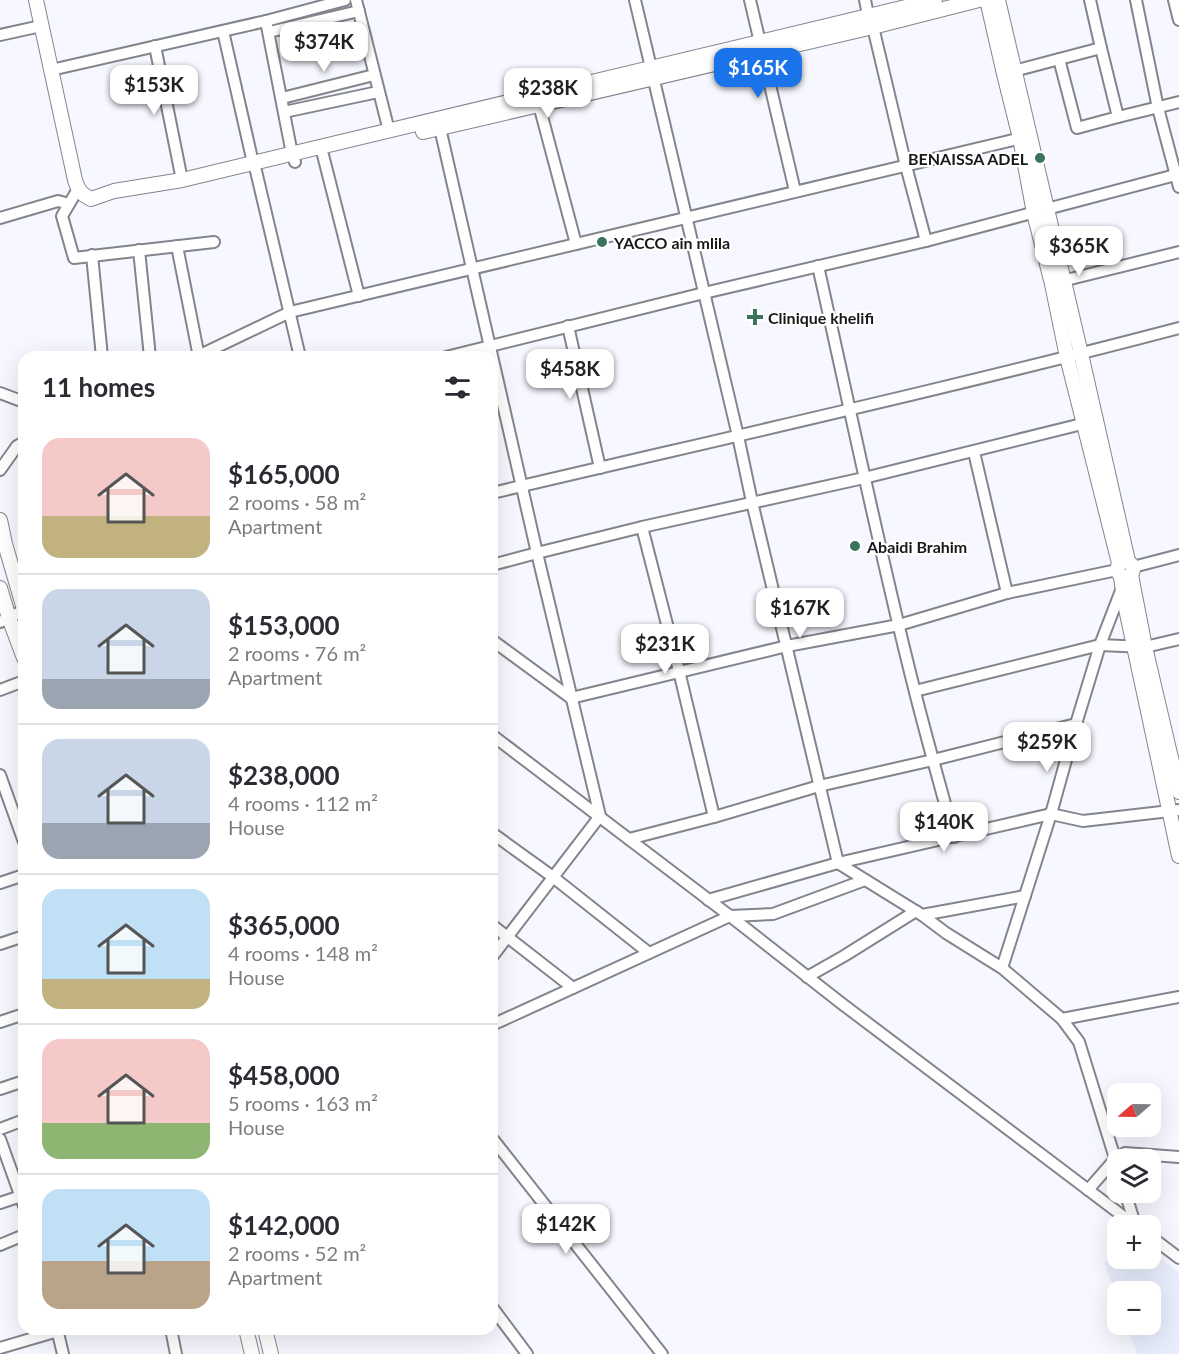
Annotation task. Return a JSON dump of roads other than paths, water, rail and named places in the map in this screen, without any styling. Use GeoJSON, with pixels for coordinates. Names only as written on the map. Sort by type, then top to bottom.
{"type":"FeatureCollection","features":[{"type":"Feature","properties":{"kind":"street"},"geometry":{"type":"LineString","coordinates":[[36,0],[73,174],[78,189],[84,196],[91,199],[114,191],[255,167]]}},
{"type":"Feature","properties":{"kind":"street"},"geometry":{"type":"LineString","coordinates":[[267,27],[345,0]]}},
{"type":"Feature","properties":{"kind":"street"},"geometry":{"type":"LineString","coordinates":[[635,0],[838,863],[1002,968],[1062,1019],[1079,1042],[1111,1149]]}},
{"type":"Feature","properties":{"kind":"street"},"geometry":{"type":"LineString","coordinates":[[750,0],[795,191]]}},
{"type":"Feature","properties":{"kind":"street"},"geometry":{"type":"LineString","coordinates":[[865,0],[926,241]]}},
{"type":"Feature","properties":{"kind":"street"},"geometry":{"type":"LineString","coordinates":[[871,21],[935,0]]}},
{"type":"Feature","properties":{"kind":"street"},"geometry":{"type":"LineString","coordinates":[[114,191],[151,195],[389,131],[652,73],[871,21],[979,0]]}},
{"type":"Feature","properties":{"kind":"street"},"geometry":{"type":"LineString","coordinates":[[987,0],[1009,72],[1058,282],[1082,354],[1090,422]]}},
{"type":"Feature","properties":{"kind":"street"},"geometry":{"type":"LineString","coordinates":[[998,0],[1009,72]]}},
{"type":"Feature","properties":{"kind":"street"},"geometry":{"type":"LineString","coordinates":[[1090,0],[1118,117]]}},
{"type":"Feature","properties":{"kind":"street"},"geometry":{"type":"LineString","coordinates":[[1136,0],[1158,108],[1178,175],[1179,187]]}},
{"type":"Feature","properties":{"kind":"street"},"geometry":{"type":"LineString","coordinates":[[1174,0],[1179,20]]}},
{"type":"Feature","properties":{"kind":"street"},"geometry":{"type":"LineString","coordinates":[[51,70],[223,31],[267,27],[357,6],[389,131]]}},
{"type":"Feature","properties":{"kind":"street"},"geometry":{"type":"LineString","coordinates":[[0,35],[41,26]]}},
{"type":"Feature","properties":{"kind":"street"},"geometry":{"type":"LineString","coordinates":[[267,27],[294,158]]}},
{"type":"Feature","properties":{"kind":"street"},"geometry":{"type":"LineString","coordinates":[[223,31],[299,351]]}},
{"type":"Feature","properties":{"kind":"street"},"geometry":{"type":"LineString","coordinates":[[155,46],[182,180]]}},
{"type":"Feature","properties":{"kind":"street"},"geometry":{"type":"LineString","coordinates":[[1009,72],[1101,48]]}},
{"type":"Feature","properties":{"kind":"street"},"geometry":{"type":"LineString","coordinates":[[1059,59],[1077,129],[1179,102]]}},
{"type":"Feature","properties":{"kind":"street"},"geometry":{"type":"LineString","coordinates":[[294,158],[323,155],[539,105],[652,73]]}},
{"type":"Feature","properties":{"kind":"street"},"geometry":{"type":"LineString","coordinates":[[282,98],[374,75]]}},
{"type":"Feature","properties":{"kind":"street"},"geometry":{"type":"LineString","coordinates":[[284,112],[378,92]]}},
{"type":"Feature","properties":{"kind":"street"},"geometry":{"type":"LineString","coordinates":[[539,105],[576,244]]}},
{"type":"Feature","properties":{"kind":"street"},"geometry":{"type":"LineString","coordinates":[[440,128],[490,351]]}},
{"type":"Feature","properties":{"kind":"street"},"geometry":{"type":"LineString","coordinates":[[210,351],[290,312],[1025,137]]}},
{"type":"Feature","properties":{"kind":"street"},"geometry":{"type":"LineString","coordinates":[[323,155],[359,296]]}},
{"type":"Feature","properties":{"kind":"street"},"geometry":{"type":"LineString","coordinates":[[469,351],[926,241],[1178,175]]}},
{"type":"Feature","properties":{"kind":"street"},"geometry":{"type":"LineString","coordinates":[[78,189],[62,216],[74,258],[214,242]]}},
{"type":"Feature","properties":{"kind":"street"},"geometry":{"type":"LineString","coordinates":[[0,218],[58,201],[69,204]]}},
{"type":"Feature","properties":{"kind":"street"},"geometry":{"type":"LineString","coordinates":[[177,246],[197,351]]}},
{"type":"Feature","properties":{"kind":"street"},"geometry":{"type":"LineString","coordinates":[[139,250],[149,351]]}},
{"type":"Feature","properties":{"kind":"street"},"geometry":{"type":"LineString","coordinates":[[1058,282],[1179,252]]}},
{"type":"Feature","properties":{"kind":"street"},"geometry":{"type":"LineString","coordinates":[[92,255],[101,351]]}},
{"type":"Feature","properties":{"kind":"street"},"geometry":{"type":"LineString","coordinates":[[818,266],[899,625],[954,837]]}},
{"type":"Feature","properties":{"kind":"street"},"geometry":{"type":"LineString","coordinates":[[1058,282],[1067,357],[1090,422],[1125,572],[1174,810],[1179,856]]}},
{"type":"Feature","properties":{"kind":"street"},"geometry":{"type":"LineString","coordinates":[[568,326],[600,468]]}},
{"type":"Feature","properties":{"kind":"street"},"geometry":{"type":"LineString","coordinates":[[498,492],[1082,354],[1179,328]]}},
{"type":"Feature","properties":{"kind":"street"},"geometry":{"type":"LineString","coordinates":[[498,384],[600,816]]}},
{"type":"Feature","properties":{"kind":"street"},"geometry":{"type":"LineString","coordinates":[[0,393],[18,400]]}},
{"type":"Feature","properties":{"kind":"street"},"geometry":{"type":"LineString","coordinates":[[498,564],[642,527],[864,478],[1090,422]]}},
{"type":"Feature","properties":{"kind":"street"},"geometry":{"type":"LineString","coordinates":[[0,470],[18,445]]}},
{"type":"Feature","properties":{"kind":"street"},"geometry":{"type":"LineString","coordinates":[[974,452],[1007,593]]}},
{"type":"Feature","properties":{"kind":"street"},"geometry":{"type":"LineString","coordinates":[[0,519],[18,588]]}},
{"type":"Feature","properties":{"kind":"street"},"geometry":{"type":"LineString","coordinates":[[642,527],[714,817]]}},
{"type":"Feature","properties":{"kind":"street"},"geometry":{"type":"LineString","coordinates":[[571,698],[787,646],[899,625],[1007,593],[1125,572],[1179,555]]}},
{"type":"Feature","properties":{"kind":"street"},"geometry":{"type":"LineString","coordinates":[[1002,968],[1051,814],[1100,645],[1125,572]]}},
{"type":"Feature","properties":{"kind":"street"},"geometry":{"type":"LineString","coordinates":[[0,588],[5,620],[18,646]]}},
{"type":"Feature","properties":{"kind":"street"},"geometry":{"type":"LineString","coordinates":[[5,620],[18,612]]}},
{"type":"Feature","properties":{"kind":"street"},"geometry":{"type":"LineString","coordinates":[[915,691],[1100,645],[1139,647],[1179,639]]}},
{"type":"Feature","properties":{"kind":"street"},"geometry":{"type":"LineString","coordinates":[[498,644],[571,698]]}},
{"type":"Feature","properties":{"kind":"street"},"geometry":{"type":"LineString","coordinates":[[1139,647],[1179,792]]}},
{"type":"Feature","properties":{"kind":"street"},"geometry":{"type":"LineString","coordinates":[[0,690],[18,683]]}},
{"type":"Feature","properties":{"kind":"street"},"geometry":{"type":"LineString","coordinates":[[629,838],[714,817],[819,786],[1076,724]]}},
{"type":"Feature","properties":{"kind":"street"},"geometry":{"type":"LineString","coordinates":[[498,740],[1122,1215]]}},
{"type":"Feature","properties":{"kind":"street"},"geometry":{"type":"LineString","coordinates":[[0,775],[18,825]]}},
{"type":"Feature","properties":{"kind":"street"},"geometry":{"type":"LineString","coordinates":[[708,900],[838,863],[1051,814],[1083,821],[1174,810]]}},
{"type":"Feature","properties":{"kind":"street"},"geometry":{"type":"LineString","coordinates":[[498,950],[600,816]]}},
{"type":"Feature","properties":{"kind":"street"},"geometry":{"type":"LineString","coordinates":[[498,837],[553,877],[649,953]]}},
{"type":"Feature","properties":{"kind":"street"},"geometry":{"type":"LineString","coordinates":[[0,883],[18,877]]}},
{"type":"Feature","properties":{"kind":"street"},"geometry":{"type":"LineString","coordinates":[[498,1021],[730,916],[773,914],[865,880]]}},
{"type":"Feature","properties":{"kind":"street"},"geometry":{"type":"LineString","coordinates":[[807,977],[919,913],[1025,896]]}},
{"type":"Feature","properties":{"kind":"street"},"geometry":{"type":"LineString","coordinates":[[498,930],[573,988]]}},
{"type":"Feature","properties":{"kind":"street"},"geometry":{"type":"LineString","coordinates":[[0,944],[18,938]]}},
{"type":"Feature","properties":{"kind":"street"},"geometry":{"type":"LineString","coordinates":[[1062,1019],[1179,997]]}},
{"type":"Feature","properties":{"kind":"street"},"geometry":{"type":"LineString","coordinates":[[0,1022],[18,1016]]}},
{"type":"Feature","properties":{"kind":"street"},"geometry":{"type":"LineString","coordinates":[[0,1089],[18,1083]]}},
{"type":"Feature","properties":{"kind":"street"},"geometry":{"type":"LineString","coordinates":[[0,1129],[18,1122]]}},
{"type":"Feature","properties":{"kind":"street"},"geometry":{"type":"LineString","coordinates":[[0,1139],[18,1186]]}},
{"type":"Feature","properties":{"kind":"street"},"geometry":{"type":"LineString","coordinates":[[498,1146],[662,1354]]}},
{"type":"Feature","properties":{"kind":"street"},"geometry":{"type":"LineString","coordinates":[[1161,1156],[1179,1157]]}},
{"type":"Feature","properties":{"kind":"street"},"geometry":{"type":"LineString","coordinates":[[1088,1190],[1107,1172]]}},
{"type":"Feature","properties":{"kind":"street"},"geometry":{"type":"LineString","coordinates":[[0,1203],[18,1200]]}},
{"type":"Feature","properties":{"kind":"street"},"geometry":{"type":"LineString","coordinates":[[0,1245],[18,1238]]}},
{"type":"Feature","properties":{"kind":"street"},"geometry":{"type":"LineString","coordinates":[[1161,1244],[1179,1258]]}},
{"type":"Feature","properties":{"kind":"street"},"geometry":{"type":"LineString","coordinates":[[498,1315],[527,1354]]}},
{"type":"Feature","properties":{"kind":"street"},"geometry":{"type":"LineString","coordinates":[[0,1348],[41,1335]]}},
{"type":"Feature","properties":{"kind":"street"},"geometry":{"type":"LineString","coordinates":[[58,1335],[63,1354]]}},
{"type":"Feature","properties":{"kind":"street"},"geometry":{"type":"LineString","coordinates":[[172,1335],[176,1354]]}},
{"type":"Feature","properties":{"kind":"street"},"geometry":{"type":"LineString","coordinates":[[247,1335],[252,1354]]}},
{"type":"Feature","properties":{"kind":"street"},"geometry":{"type":"LineString","coordinates":[[266,1335],[271,1354]]}},
{"type":"Feature","properties":{"kind":"place","name":"BENAISSA ADEL"},"geometry":{"type":"Point","coordinates":[1040,158]}},
{"type":"Feature","properties":{"kind":"place","name":"YACCO ain mlila"},"geometry":{"type":"Point","coordinates":[602,242]}},
{"type":"Feature","properties":{"kind":"place","name":"Clinique khelifi"},"geometry":{"type":"Point","coordinates":[755,317]}},
{"type":"Feature","properties":{"kind":"place","name":"Abaidi Brahim"},"geometry":{"type":"Point","coordinates":[855,546]}}]}
